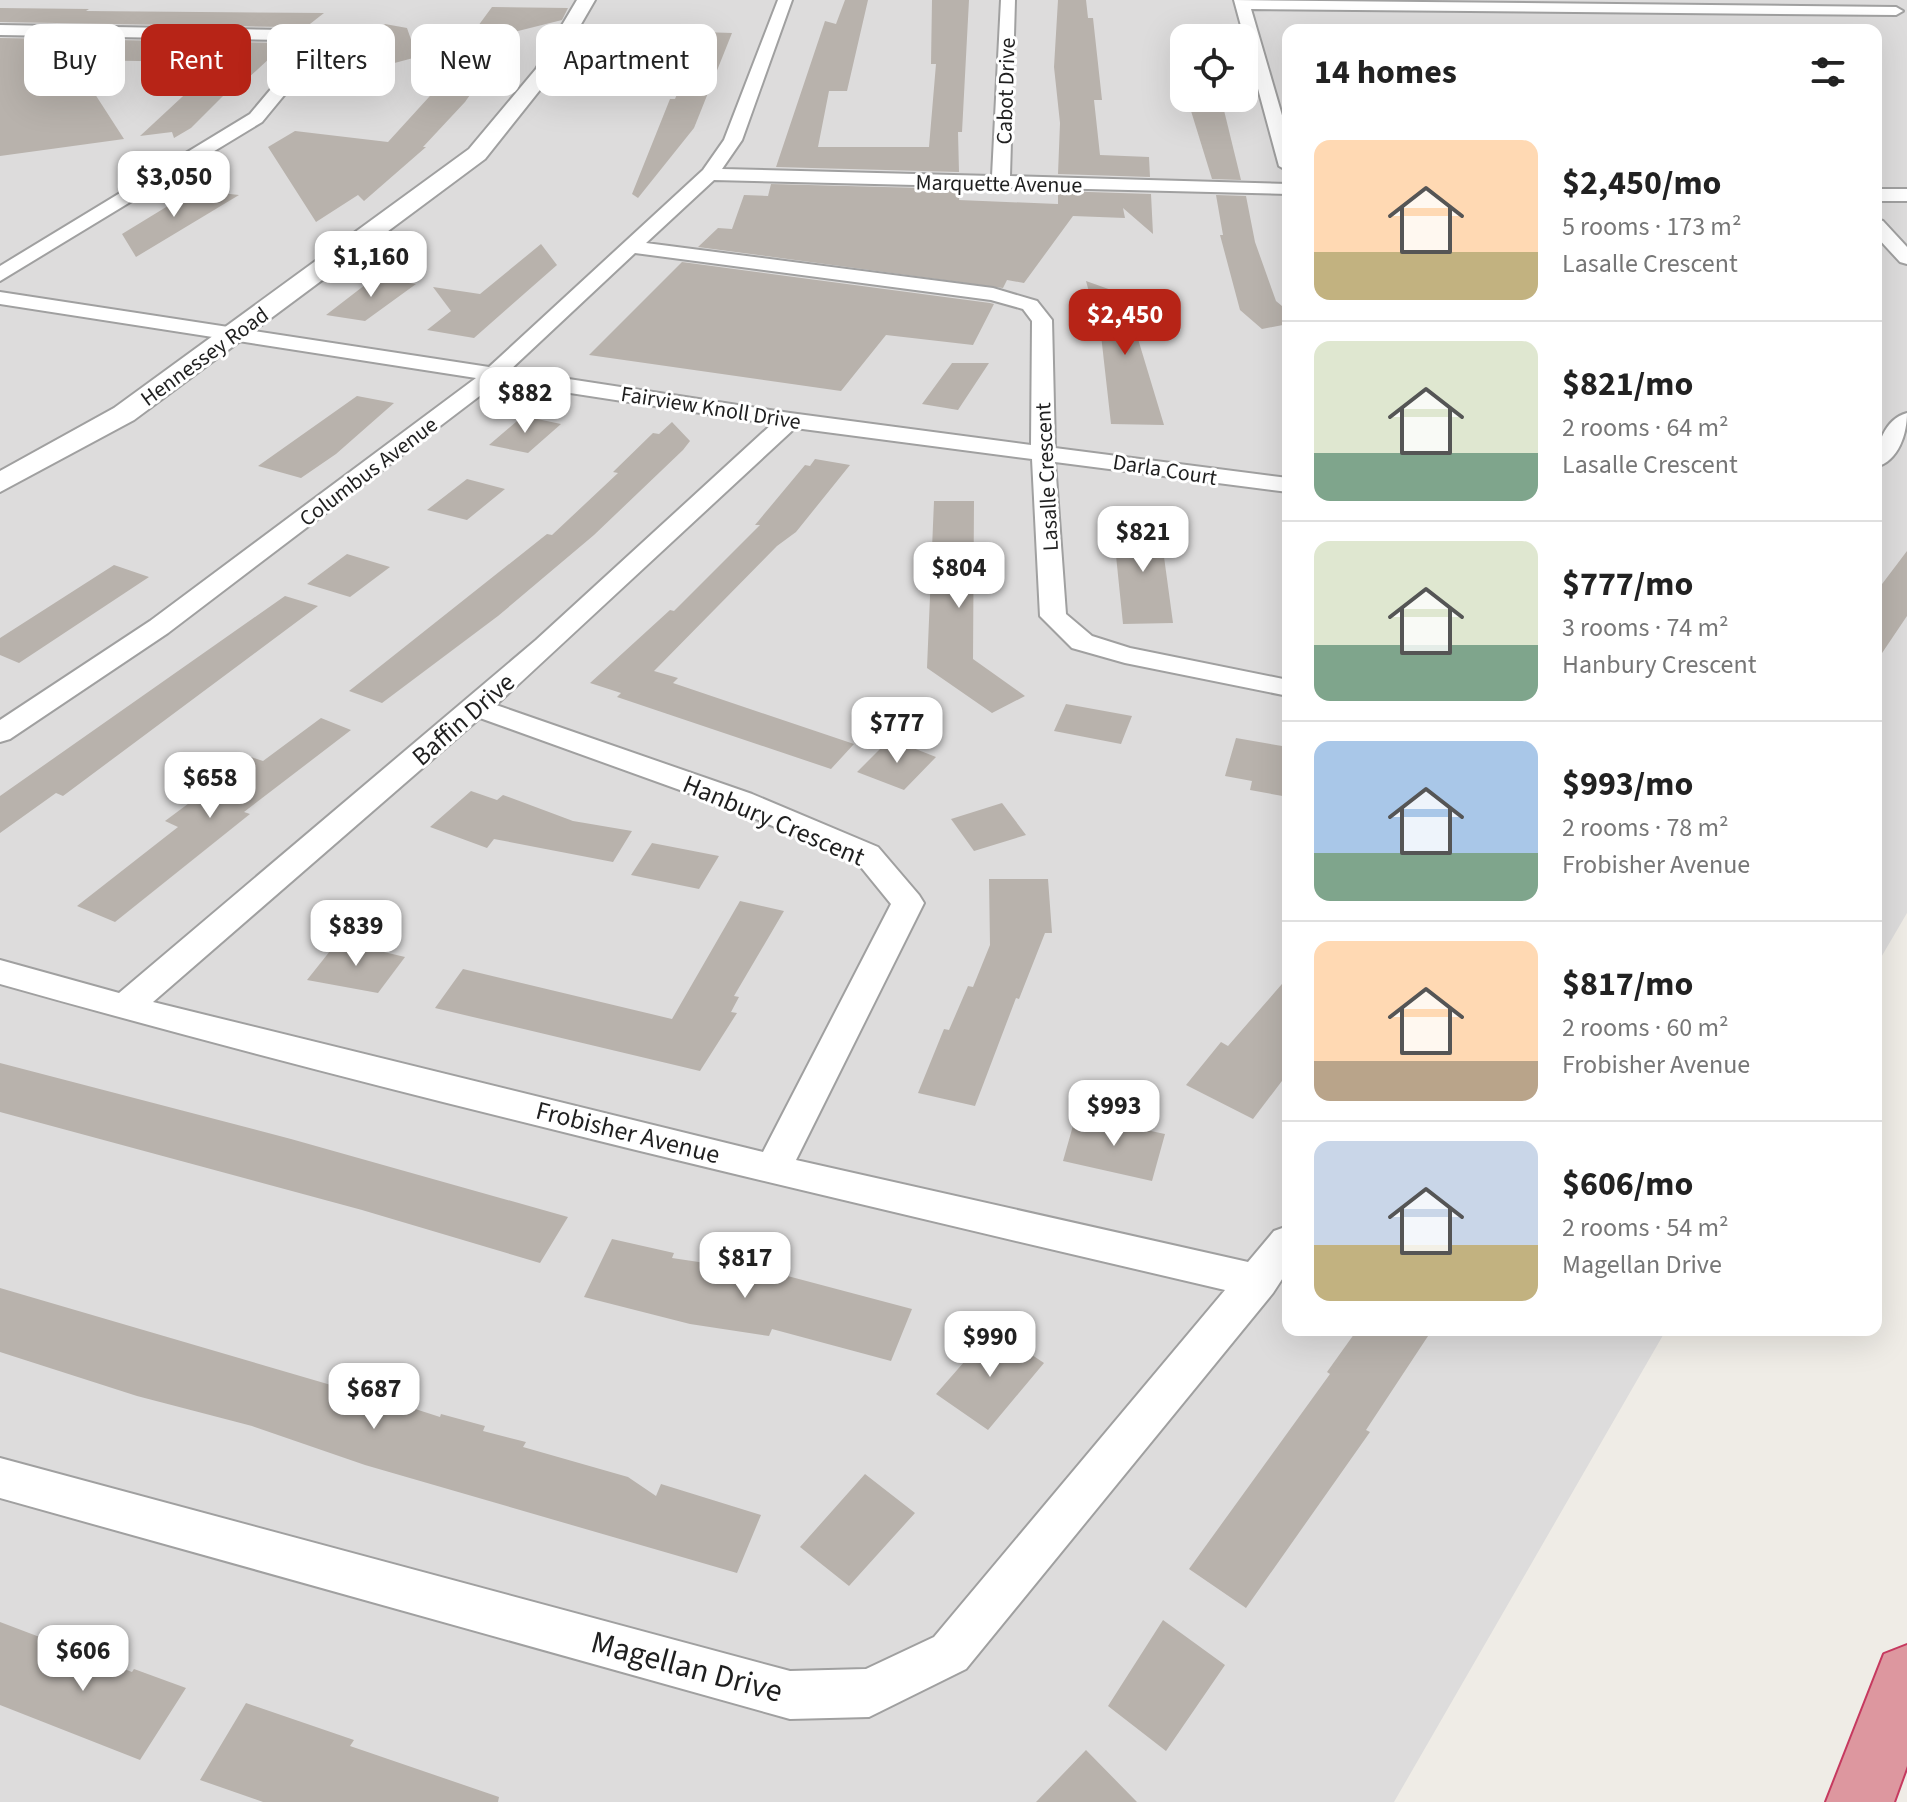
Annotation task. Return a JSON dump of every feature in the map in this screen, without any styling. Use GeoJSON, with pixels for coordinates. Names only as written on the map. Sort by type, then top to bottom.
{"type":"FeatureCollection","features":[{"type":"Feature","properties":{"kind":"highway"},"geometry":{"type":"LineString","coordinates":[[1860,1802],[1907,1677]]}},
{"type":"Feature","properties":{"kind":"street","name":"Hennessey Road"},"geometry":{"type":"LineString","coordinates":[[0,483],[124,414],[477,154],[544,72],[586,0]]}},
{"type":"Feature","properties":{"kind":"street","name":"Columbus Avenue"},"geometry":{"type":"LineString","coordinates":[[0,733],[159,627],[496,374],[709,174],[733,140],[785,0]]}},
{"type":"Feature","properties":{"kind":"street","name":"Cabot Drive"},"geometry":{"type":"LineString","coordinates":[[1001,182],[1008,0]]}},
{"type":"Feature","properties":{"kind":"street"},"geometry":{"type":"LineString","coordinates":[[1282,146],[1241,2],[1896,11]]}},
{"type":"Feature","properties":{"kind":"street"},"geometry":{"type":"LineString","coordinates":[[1687,8],[1701,24]]}},
{"type":"Feature","properties":{"kind":"street"},"geometry":{"type":"LineString","coordinates":[[0,30],[287,35],[315,43],[315,48],[256,118],[0,275]]}},
{"type":"Feature","properties":{"kind":"street"},"geometry":{"type":"LineString","coordinates":[[1264,86],[1282,87]]}},
{"type":"Feature","properties":{"kind":"street","name":"Marquette Avenue"},"geometry":{"type":"LineString","coordinates":[[709,174],[1282,189]]}},
{"type":"Feature","properties":{"kind":"street"},"geometry":{"type":"LineString","coordinates":[[1882,195],[1907,195]]}},
{"type":"Feature","properties":{"kind":"street"},"geometry":{"type":"LineString","coordinates":[[1882,231],[1907,258]]}},
{"type":"Feature","properties":{"kind":"street","name":"Lasalle Crescent"},"geometry":{"type":"LineString","coordinates":[[630,247],[993,294],[1030,305],[1042,320],[1043,450],[1053,616],[1082,642],[1125,655],[1282,687]]}},
{"type":"Feature","properties":{"kind":"street","name":"Fairview Knoll Drive"},"geometry":{"type":"LineString","coordinates":[[0,298],[790,420],[1043,450]]}},
{"type":"Feature","properties":{"kind":"street","name":"Baffin Drive"},"geometry":{"type":"LineString","coordinates":[[125,1007],[478,708],[694,513],[790,420]]}},
{"type":"Feature","properties":{"kind":"street"},"geometry":{"type":"LineString","coordinates":[[1882,452],[1907,420]]}},
{"type":"Feature","properties":{"kind":"street","name":"Darla Court"},"geometry":{"type":"LineString","coordinates":[[1043,450],[1282,484]]}},
{"type":"Feature","properties":{"kind":"street","name":"Hanbury Crescent"},"geometry":{"type":"LineString","coordinates":[[478,708],[741,801],[867,854],[908,903],[773,1169]]}},
{"type":"Feature","properties":{"kind":"street","name":"Frobisher Avenue"},"geometry":{"type":"LineString","coordinates":[[0,972],[125,1007],[773,1169],[1259,1281]]}},
{"type":"Feature","properties":{"kind":"street","name":"Magellan Drive"},"geometry":{"type":"LineString","coordinates":[[0,1478],[790,1695],[869,1693],[950,1653],[1282,1250]]}},
{"type":"Feature","properties":{"kind":"shaded area"},"geometry":{"type":"Polygon","coordinates":[[[0,0],[1907,0],[1907,913],[1882,956],[1882,24],[1282,24],[1282,1336],[1663,1336],[1394,1802],[0,1802],[0,0]]]}},
{"type":"Feature","properties":{"kind":"building"},"geometry":{"type":"Polygon","coordinates":[[[845,0],[868,0],[847,91],[829,91],[818,147],[929,147],[936,64],[931,64],[932,0],[969,0],[962,132],[958,132],[959,172],[776,167],[825,21],[836,24],[845,0]]]}},
{"type":"Feature","properties":{"kind":"building"},"geometry":{"type":"Polygon","coordinates":[[[1058,0],[1086,0],[1088,18],[1093,18],[1102,100],[1094,100],[1100,155],[1149,157],[1150,177],[1058,174],[1060,123],[1054,67],[1058,0]]]}},
{"type":"Feature","properties":{"kind":"building"},"geometry":{"type":"Polygon","coordinates":[[[492,7],[568,8],[562,20],[536,24],[520,30],[520,24],[479,24],[492,7]]]}},
{"type":"Feature","properties":{"kind":"building"},"geometry":{"type":"Polygon","coordinates":[[[0,8],[324,13],[310,24],[267,24],[267,27],[0,22],[0,8]]]}},
{"type":"Feature","properties":{"kind":"building"},"geometry":{"type":"Polygon","coordinates":[[[395,26],[407,28],[411,40],[411,59],[395,63],[395,26]]]}},
{"type":"Feature","properties":{"kind":"building"},"geometry":{"type":"Polygon","coordinates":[[[717,32],[732,33],[717,70],[717,32]]]}},
{"type":"Feature","properties":{"kind":"building"},"geometry":{"type":"Polygon","coordinates":[[[0,38],[24,38],[24,96],[96,96],[124,139],[0,156],[0,38]]]}},
{"type":"Feature","properties":{"kind":"building"},"geometry":{"type":"Polygon","coordinates":[[[125,40],[141,40],[141,61],[125,61],[125,40]]]}},
{"type":"Feature","properties":{"kind":"building"},"geometry":{"type":"Polygon","coordinates":[[[251,42],[267,43],[267,61],[251,76],[251,42]]]}},
{"type":"Feature","properties":{"kind":"building"},"geometry":{"type":"Polygon","coordinates":[[[183,96],[223,96],[191,128],[174,138],[172,132],[140,136],[183,96]]]}},
{"type":"Feature","properties":{"kind":"building"},"geometry":{"type":"Polygon","coordinates":[[[430,96],[469,96],[423,147],[426,147],[364,201],[358,195],[316,222],[268,147],[295,131],[388,142],[430,96]]]}},
{"type":"Feature","properties":{"kind":"building"},"geometry":{"type":"Polygon","coordinates":[[[676,96],[707,96],[694,128],[638,198],[632,194],[670,99],[676,96]]]}},
{"type":"Feature","properties":{"kind":"building"},"geometry":{"type":"Polygon","coordinates":[[[1191,112],[1224,112],[1241,180],[1212,179],[1191,112]]]}},
{"type":"Feature","properties":{"kind":"building"},"geometry":{"type":"Polygon","coordinates":[[[771,184],[959,189],[959,200],[1058,204],[1058,191],[1151,194],[1153,234],[1123,208],[1125,218],[1073,216],[1024,283],[1007,280],[1003,288],[698,247],[718,228],[732,229],[744,195],[768,196],[771,184]]]}},
{"type":"Feature","properties":{"kind":"building"},"geometry":{"type":"Polygon","coordinates":[[[194,190],[239,195],[136,257],[122,234],[194,190]]]}},
{"type":"Feature","properties":{"kind":"building"},"geometry":{"type":"Polygon","coordinates":[[[1216,195],[1246,196],[1255,242],[1276,301],[1282,306],[1282,325],[1262,329],[1240,310],[1220,235],[1223,235],[1216,195]]]}},
{"type":"Feature","properties":{"kind":"building"},"geometry":{"type":"Polygon","coordinates":[[[541,244],[557,265],[474,338],[427,330],[451,311],[433,287],[480,294],[541,244]]]}},
{"type":"Feature","properties":{"kind":"building"},"geometry":{"type":"Polygon","coordinates":[[[682,262],[994,304],[973,345],[886,335],[841,391],[589,355],[682,262]]]}},
{"type":"Feature","properties":{"kind":"building"},"geometry":{"type":"Polygon","coordinates":[[[374,278],[416,284],[365,321],[326,315],[374,278]]]}},
{"type":"Feature","properties":{"kind":"building"},"geometry":{"type":"Polygon","coordinates":[[[1086,281],[1148,303],[1155,328],[1135,329],[1164,425],[1111,424],[1101,335],[1086,281]]]}},
{"type":"Feature","properties":{"kind":"building"},"geometry":{"type":"Polygon","coordinates":[[[952,363],[989,363],[958,410],[922,404],[952,363]]]}},
{"type":"Feature","properties":{"kind":"building"},"geometry":{"type":"Polygon","coordinates":[[[357,396],[394,403],[336,454],[301,478],[258,466],[357,396]]]}},
{"type":"Feature","properties":{"kind":"building"},"geometry":{"type":"Polygon","coordinates":[[[523,416],[561,424],[528,453],[489,445],[523,416]]]}},
{"type":"Feature","properties":{"kind":"building"},"geometry":{"type":"Polygon","coordinates":[[[672,422],[690,441],[683,450],[594,535],[498,616],[382,703],[349,691],[547,534],[552,535],[618,473],[613,472],[653,433],[659,434],[672,422]]]}},
{"type":"Feature","properties":{"kind":"building"},"geometry":{"type":"Polygon","coordinates":[[[815,459],[850,465],[796,532],[777,546],[654,671],[678,678],[673,683],[854,744],[831,769],[617,697],[621,693],[590,683],[670,610],[674,611],[760,525],[755,525],[805,465],[810,466],[815,459]]]}},
{"type":"Feature","properties":{"kind":"building"},"geometry":{"type":"Polygon","coordinates":[[[467,479],[505,489],[467,520],[427,510],[467,479]]]}},
{"type":"Feature","properties":{"kind":"building"},"geometry":{"type":"Polygon","coordinates":[[[934,501],[974,501],[973,659],[1025,696],[992,713],[927,668],[934,501]]]}},
{"type":"Feature","properties":{"kind":"building"},"geometry":{"type":"Polygon","coordinates":[[[1120,520],[1159,520],[1173,623],[1123,624],[1114,536],[1122,536],[1120,520]]]}},
{"type":"Feature","properties":{"kind":"building"},"geometry":{"type":"Polygon","coordinates":[[[1907,551],[1907,616],[1882,653],[1882,584],[1907,551]]]}},
{"type":"Feature","properties":{"kind":"building"},"geometry":{"type":"Polygon","coordinates":[[[347,554],[390,567],[350,597],[307,584],[347,554]]]}},
{"type":"Feature","properties":{"kind":"building"},"geometry":{"type":"Polygon","coordinates":[[[114,565],[149,577],[19,663],[0,655],[0,638],[114,565]]]}},
{"type":"Feature","properties":{"kind":"building"},"geometry":{"type":"Polygon","coordinates":[[[285,596],[318,606],[63,796],[56,793],[0,833],[0,796],[285,596]]]}},
{"type":"Feature","properties":{"kind":"building"},"geometry":{"type":"Polygon","coordinates":[[[1066,704],[1132,716],[1121,744],[1054,731],[1066,704]]]}},
{"type":"Feature","properties":{"kind":"building"},"geometry":{"type":"Polygon","coordinates":[[[321,718],[351,730],[244,812],[250,814],[115,922],[77,906],[178,827],[165,821],[251,757],[263,761],[321,718]]]}},
{"type":"Feature","properties":{"kind":"building"},"geometry":{"type":"Polygon","coordinates":[[[1236,738],[1282,746],[1282,796],[1250,790],[1252,781],[1225,776],[1236,738]]]}},
{"type":"Feature","properties":{"kind":"building"},"geometry":{"type":"Polygon","coordinates":[[[890,739],[936,757],[904,790],[857,772],[890,739]]]}},
{"type":"Feature","properties":{"kind":"building"},"geometry":{"type":"Polygon","coordinates":[[[471,791],[497,800],[503,795],[573,821],[632,831],[613,862],[494,839],[487,848],[430,827],[471,791]]]}},
{"type":"Feature","properties":{"kind":"building"},"geometry":{"type":"Polygon","coordinates":[[[1002,803],[1026,835],[974,851],[951,819],[1002,803]]]}},
{"type":"Feature","properties":{"kind":"building"},"geometry":{"type":"Polygon","coordinates":[[[652,843],[719,856],[699,889],[631,875],[652,843]]]}},
{"type":"Feature","properties":{"kind":"building"},"geometry":{"type":"Polygon","coordinates":[[[989,879],[1048,879],[1052,933],[1045,933],[1019,999],[1016,998],[975,1106],[918,1093],[944,1029],[949,1030],[968,986],[973,987],[990,945],[989,879]]]}},
{"type":"Feature","properties":{"kind":"building"},"geometry":{"type":"Polygon","coordinates":[[[740,901],[784,911],[734,996],[739,997],[731,1012],[737,1013],[700,1071],[435,1008],[463,969],[672,1019],[740,901]]]}},
{"type":"Feature","properties":{"kind":"building"},"geometry":{"type":"Polygon","coordinates":[[[338,941],[405,957],[378,993],[307,980],[338,941]]]}},
{"type":"Feature","properties":{"kind":"building"},"geometry":{"type":"Polygon","coordinates":[[[1282,984],[1282,1081],[1253,1119],[1186,1085],[1221,1042],[1228,1046],[1282,984]]]}},
{"type":"Feature","properties":{"kind":"building"},"geometry":{"type":"Polygon","coordinates":[[[0,1063],[291,1139],[568,1217],[540,1263],[362,1210],[0,1112],[0,1063]]]}},
{"type":"Feature","properties":{"kind":"building"},"geometry":{"type":"Polygon","coordinates":[[[1076,1115],[1165,1134],[1152,1181],[1063,1161],[1076,1115]]]}},
{"type":"Feature","properties":{"kind":"building"},"geometry":{"type":"Polygon","coordinates":[[[612,1239],[674,1253],[672,1258],[780,1274],[912,1309],[891,1361],[772,1329],[769,1336],[690,1324],[584,1297],[612,1239]]]}},
{"type":"Feature","properties":{"kind":"building"},"geometry":{"type":"Polygon","coordinates":[[[0,1288],[348,1390],[362,1370],[390,1379],[378,1397],[440,1417],[441,1414],[485,1426],[483,1431],[526,1442],[523,1447],[628,1477],[656,1496],[661,1484],[761,1515],[737,1573],[365,1465],[252,1426],[137,1396],[0,1352],[0,1288]]]}},
{"type":"Feature","properties":{"kind":"building"},"geometry":{"type":"Polygon","coordinates":[[[993,1329],[1044,1363],[988,1430],[936,1394],[993,1329]]]}},
{"type":"Feature","properties":{"kind":"building"},"geometry":{"type":"Polygon","coordinates":[[[1353,1336],[1428,1336],[1366,1430],[1370,1432],[1246,1608],[1189,1569],[1330,1374],[1327,1372],[1353,1336]]]}},
{"type":"Feature","properties":{"kind":"building"},"geometry":{"type":"Polygon","coordinates":[[[865,1474],[915,1513],[849,1586],[800,1547],[865,1474]]]}},
{"type":"Feature","properties":{"kind":"building"},"geometry":{"type":"Polygon","coordinates":[[[1163,1620],[1225,1665],[1166,1751],[1108,1706],[1163,1620]]]}},
{"type":"Feature","properties":{"kind":"building"},"geometry":{"type":"Polygon","coordinates":[[[0,1622],[132,1672],[134,1669],[186,1688],[140,1760],[0,1705],[0,1622]]]}},
{"type":"Feature","properties":{"kind":"building"},"geometry":{"type":"Polygon","coordinates":[[[246,1703],[354,1740],[350,1746],[499,1797],[498,1802],[263,1802],[200,1780],[246,1703]]]}},
{"type":"Feature","properties":{"kind":"building"},"geometry":{"type":"Polygon","coordinates":[[[1086,1750],[1137,1802],[1036,1802],[1086,1750]]]}}]}
